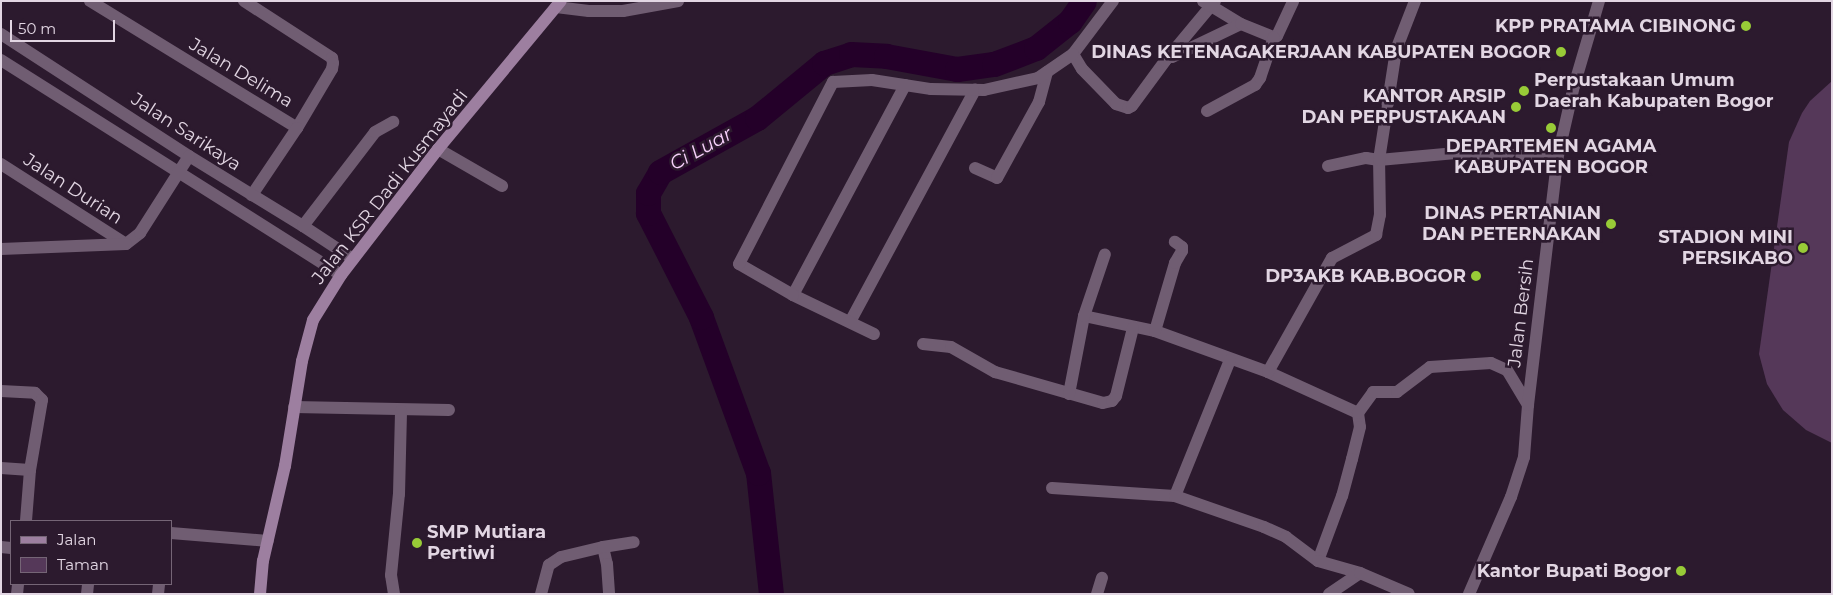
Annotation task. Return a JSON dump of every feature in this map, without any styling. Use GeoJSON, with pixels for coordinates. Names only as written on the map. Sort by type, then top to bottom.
{"type":"FeatureCollection","features":[{"type":"Feature","properties":{"kind":"main road","name":"Jalan KSR Dadi Kusmayadi"},"geometry":{"type":"LineString","coordinates":[[260,594],[268,541],[285,466],[302,361],[313,320],[340,275],[438,149],[559,4]]}},
{"type":"Feature","properties":{"kind":"street","name":"Jalan Delima"},"geometry":{"type":"LineString","coordinates":[[90,1],[297,128]]}},
{"type":"Feature","properties":{"kind":"street"},"geometry":{"type":"LineString","coordinates":[[244,1],[332,58],[332,69],[297,128],[252,195]]}},
{"type":"Feature","properties":{"kind":"street"},"geometry":{"type":"LineString","coordinates":[[559,4],[589,11],[623,11],[678,1]]}},
{"type":"Feature","properties":{"kind":"street"},"geometry":{"type":"LineString","coordinates":[[874,334],[793,295],[739,264],[833,82],[872,80],[930,89],[984,90],[1038,78],[1073,54],[1112,1]]}},
{"type":"Feature","properties":{"kind":"street"},"geometry":{"type":"LineString","coordinates":[[1207,111],[1255,85],[1260,78],[1274,37],[1280,33],[1293,1]]}},
{"type":"Feature","properties":{"kind":"street"},"geometry":{"type":"LineString","coordinates":[[1268,372],[1332,258],[1376,235],[1380,215],[1379,160],[1396,50],[1416,1]]}},
{"type":"Feature","properties":{"kind":"street","name":"Jalan Bersih"},"geometry":{"type":"LineString","coordinates":[[1469,594],[1511,497],[1524,457],[1528,405],[1557,160],[1574,86],[1599,1]]}},
{"type":"Feature","properties":{"kind":"street"},"geometry":{"type":"LineString","coordinates":[[1073,54],[1082,69],[1116,104],[1128,108],[1132,106],[1210,3],[1241,24],[1274,37]]}},
{"type":"Feature","properties":{"kind":"street"},"geometry":{"type":"LineString","coordinates":[[1165,61],[1241,24]]}},
{"type":"Feature","properties":{"kind":"street","name":"Jalan Sarikaya"},"geometry":{"type":"LineString","coordinates":[[2,35],[353,259]]}},
{"type":"Feature","properties":{"kind":"street"},"geometry":{"type":"LineString","coordinates":[[1,60],[340,275]]}},
{"type":"Feature","properties":{"kind":"street"},"geometry":{"type":"LineString","coordinates":[[975,168],[997,178],[1039,102],[1047,72]]}},
{"type":"Feature","properties":{"kind":"street"},"geometry":{"type":"LineString","coordinates":[[793,295],[905,85]]}},
{"type":"Feature","properties":{"kind":"street"},"geometry":{"type":"LineString","coordinates":[[850,322],[976,90]]}},
{"type":"Feature","properties":{"kind":"street"},"geometry":{"type":"LineString","coordinates":[[302,226],[375,132],[393,122]]}},
{"type":"Feature","properties":{"kind":"street"},"geometry":{"type":"LineString","coordinates":[[438,149],[502,186]]}},
{"type":"Feature","properties":{"kind":"street"},"geometry":{"type":"LineString","coordinates":[[1328,166],[1366,158],[1379,160],[1475,153],[1557,160]]}},
{"type":"Feature","properties":{"kind":"street"},"geometry":{"type":"LineString","coordinates":[[1,249],[126,244],[140,234],[189,156]]}},
{"type":"Feature","properties":{"kind":"street","name":"Jalan Durian"},"geometry":{"type":"LineString","coordinates":[[1,164],[126,244]]}},
{"type":"Feature","properties":{"kind":"street"},"geometry":{"type":"LineString","coordinates":[[1156,332],[1175,263],[1182,249],[1174,242]]}},
{"type":"Feature","properties":{"kind":"street"},"geometry":{"type":"LineString","coordinates":[[1069,394],[1084,316],[1105,254]]}},
{"type":"Feature","properties":{"kind":"street"},"geometry":{"type":"LineString","coordinates":[[1084,316],[1156,332],[1268,372],[1358,412]]}},
{"type":"Feature","properties":{"kind":"street"},"geometry":{"type":"LineString","coordinates":[[923,344],[951,347],[995,372],[1103,403],[1112,401],[1116,396],[1133,328]]}},
{"type":"Feature","properties":{"kind":"street"},"geometry":{"type":"LineString","coordinates":[[1176,496],[1230,360]]}},
{"type":"Feature","properties":{"kind":"street"},"geometry":{"type":"LineString","coordinates":[[1318,561],[1342,496],[1352,459],[1360,427],[1358,412],[1373,392],[1397,392],[1430,367],[1491,363],[1507,370],[1528,405]]}},
{"type":"Feature","properties":{"kind":"street"},"geometry":{"type":"LineString","coordinates":[[1,391],[34,393],[42,400],[30,470],[26,520]]}},
{"type":"Feature","properties":{"kind":"street"},"geometry":{"type":"LineString","coordinates":[[294,407],[401,411],[449,410]]}},
{"type":"Feature","properties":{"kind":"street"},"geometry":{"type":"LineString","coordinates":[[394,594],[391,575],[399,494],[401,411]]}},
{"type":"Feature","properties":{"kind":"street"},"geometry":{"type":"LineString","coordinates":[[1,468],[30,470]]}},
{"type":"Feature","properties":{"kind":"street"},"geometry":{"type":"LineString","coordinates":[[1052,488],[1176,496],[1271,530],[1286,537],[1318,561],[1367,576],[1409,594]]}},
{"type":"Feature","properties":{"kind":"street"},"geometry":{"type":"LineString","coordinates":[[172,533],[268,541]]}},
{"type":"Feature","properties":{"kind":"street"},"geometry":{"type":"LineString","coordinates":[[541,594],[549,565],[560,557],[634,542]]}},
{"type":"Feature","properties":{"kind":"street"},"geometry":{"type":"LineString","coordinates":[[603,547],[607,564],[609,594]]}},
{"type":"Feature","properties":{"kind":"street"},"geometry":{"type":"LineString","coordinates":[[1329,594],[1367,576]]}},
{"type":"Feature","properties":{"kind":"street"},"geometry":{"type":"LineString","coordinates":[[1098,594],[1102,578]]}},
{"type":"Feature","properties":{"kind":"green space","name":"STADION MINI PERSIKABO"},"geometry":{"type":"Polygon","coordinates":[[[1832,81],[1832,443],[1806,430],[1783,410],[1767,384],[1759,354],[1789,142],[1802,113],[1810,101],[1832,81]]]}},
{"type":"Feature","properties":{"kind":"waterway","name":"Ci Luar"},"geometry":{"type":"LineString","coordinates":[[771,594],[758,473],[701,317],[648,213],[648,193],[660,172],[757,118],[824,63],[851,54],[886,56],[957,69],[994,64],[1036,48],[1070,21],[1084,1]]}},
{"type":"Feature","properties":{"kind":"place","name":"KPP PRATAMA CIBINONG"},"geometry":{"type":"Point","coordinates":[1746,26]}},
{"type":"Feature","properties":{"kind":"place","name":"DINAS KETENAGAKERJAAN KABUPATEN BOGOR"},"geometry":{"type":"Point","coordinates":[1561,52]}},
{"type":"Feature","properties":{"kind":"place","name":"Perpustakaan Umum Daerah Kabupaten Bogor"},"geometry":{"type":"Point","coordinates":[1524,91]}},
{"type":"Feature","properties":{"kind":"place","name":"KANTOR ARSIP DAN PERPUSTAKAAN"},"geometry":{"type":"Point","coordinates":[1516,107]}},
{"type":"Feature","properties":{"kind":"place","name":"DEPARTEMEN AGAMA KABUPATEN BOGOR"},"geometry":{"type":"Point","coordinates":[1551,128]}},
{"type":"Feature","properties":{"kind":"place","name":"DINAS PERTANIAN DAN PETERNAKAN"},"geometry":{"type":"Point","coordinates":[1611,224]}},
{"type":"Feature","properties":{"kind":"place","name":"STADION MINI PERSIKABO"},"geometry":{"type":"Point","coordinates":[1803,248]}},
{"type":"Feature","properties":{"kind":"place","name":"DP3AKB KAB.BOGOR"},"geometry":{"type":"Point","coordinates":[1476,276]}},
{"type":"Feature","properties":{"kind":"place","name":"SMP Mutiara Pertiwi"},"geometry":{"type":"Point","coordinates":[417,543]}},
{"type":"Feature","properties":{"kind":"place","name":"Kantor Bupati Bogor"},"geometry":{"type":"Point","coordinates":[1681,571]}}]}
